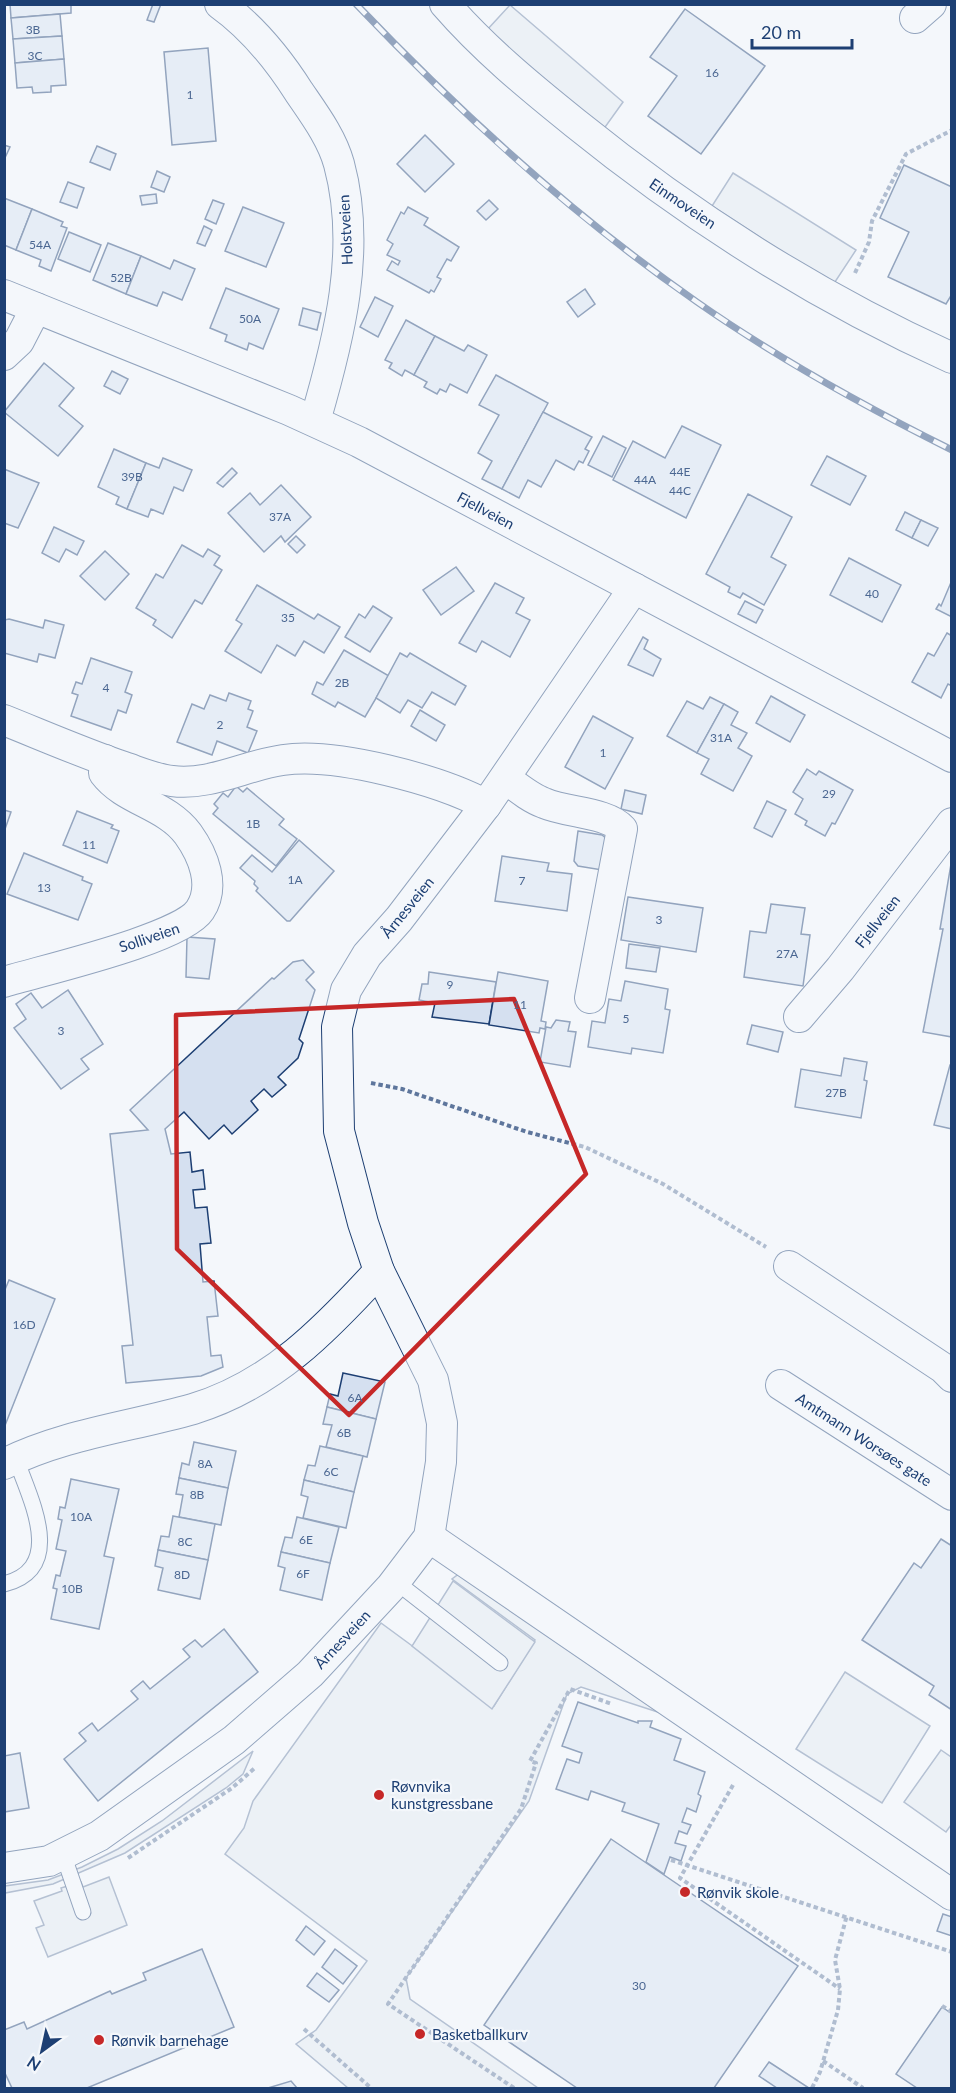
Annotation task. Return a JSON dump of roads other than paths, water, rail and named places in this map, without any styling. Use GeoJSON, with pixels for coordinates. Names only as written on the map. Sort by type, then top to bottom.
{"type":"FeatureCollection","features":[{"type":"Feature","properties":{"kind":"street","name":"Holstveien"},"geometry":{"type":"LineString","coordinates":[[220,4],[252,32],[288,74],[320,124],[338,163],[347,212],[347,280],[333,360],[315,421]]}},
{"type":"Feature","properties":{"kind":"street","name":"Einmoveien"},"geometry":{"type":"LineString","coordinates":[[445,4],[467,30],[523,81],[614,154],[680,202],[840,303],[951,358]]}},
{"type":"Feature","properties":{"kind":"street","name":"Fjellveien"},"geometry":{"type":"LineString","coordinates":[[4,295],[315,421],[359,442],[951,757]]}},
{"type":"Feature","properties":{"kind":"street"},"geometry":{"type":"LineString","coordinates":[[4,355],[23,335],[36,308]]}},
{"type":"Feature","properties":{"kind":"street","name":"Årnesveien"},"geometry":{"type":"LineString","coordinates":[[4,1868],[49,1861],[99,1836],[234,1740],[310,1674],[395,1581],[429,1537],[441,1462],[442,1423],[433,1380],[379,1271],[363,1223],[339,1131],[337,1027],[346,990],[367,955],[399,919],[486,805],[634,588]]}},
{"type":"Feature","properties":{"kind":"street"},"geometry":{"type":"LineString","coordinates":[[4,720],[105,760],[172,781],[224,776],[286,759],[322,759],[409,777],[469,796],[486,805]]}},
{"type":"Feature","properties":{"kind":"street","name":"Solliveien"},"geometry":{"type":"LineString","coordinates":[[4,982],[153,938],[186,924],[200,910],[207,893],[207,879],[204,864],[187,832],[169,814],[111,782],[104,773],[105,760]]}},
{"type":"Feature","properties":{"kind":"street"},"geometry":{"type":"LineString","coordinates":[[505,778],[544,803],[582,814],[611,819],[622,829],[590,998]]}},
{"type":"Feature","properties":{"kind":"street","name":"Fjellveien"},"geometry":{"type":"LineString","coordinates":[[799,1017],[847,959],[951,823]]}},
{"type":"Feature","properties":{"kind":"street"},"geometry":{"type":"LineString","coordinates":[[789,1266],[944,1368],[951,1377]]}},
{"type":"Feature","properties":{"kind":"street"},"geometry":{"type":"LineString","coordinates":[[10,1461],[59,1441],[195,1408],[238,1391],[275,1371],[302,1350],[379,1271]]}},
{"type":"Feature","properties":{"kind":"street","name":"Amtmann Worsøes gate"},"geometry":{"type":"LineString","coordinates":[[781,1385],[950,1490]]}},
{"type":"Feature","properties":{"kind":"street"},"geometry":{"type":"LineString","coordinates":[[429,1537],[951,1895]]}},
{"type":"Feature","properties":{"kind":"lane"},"geometry":{"type":"LineString","coordinates":[[4,1584],[26,1576],[36,1563],[40,1546],[37,1519],[10,1461]]}},
{"type":"Feature","properties":{"kind":"lane"},"geometry":{"type":"LineString","coordinates":[[395,1581],[500,1663]]}},
{"type":"Feature","properties":{"kind":"lane"},"geometry":{"type":"LineString","coordinates":[[63,1854],[83,1912]]}},
{"type":"Feature","properties":{"kind":"railway"},"geometry":{"type":"LineString","coordinates":[[356,4],[436,85],[519,162],[651,269],[727,323],[790,362],[854,399],[952,450]]}},
{"type":"Feature","properties":{"kind":"place","name":"Røvnvika kunstgressbane"},"geometry":{"type":"Point","coordinates":[379,1795]}},
{"type":"Feature","properties":{"kind":"place","name":"Rønvik skole"},"geometry":{"type":"Point","coordinates":[685,1892]}},
{"type":"Feature","properties":{"kind":"place","name":"Basketballkurv"},"geometry":{"type":"Point","coordinates":[420,2034]}},
{"type":"Feature","properties":{"kind":"place","name":"Rønvik barnehage"},"geometry":{"type":"Point","coordinates":[99,2040]}}]}
